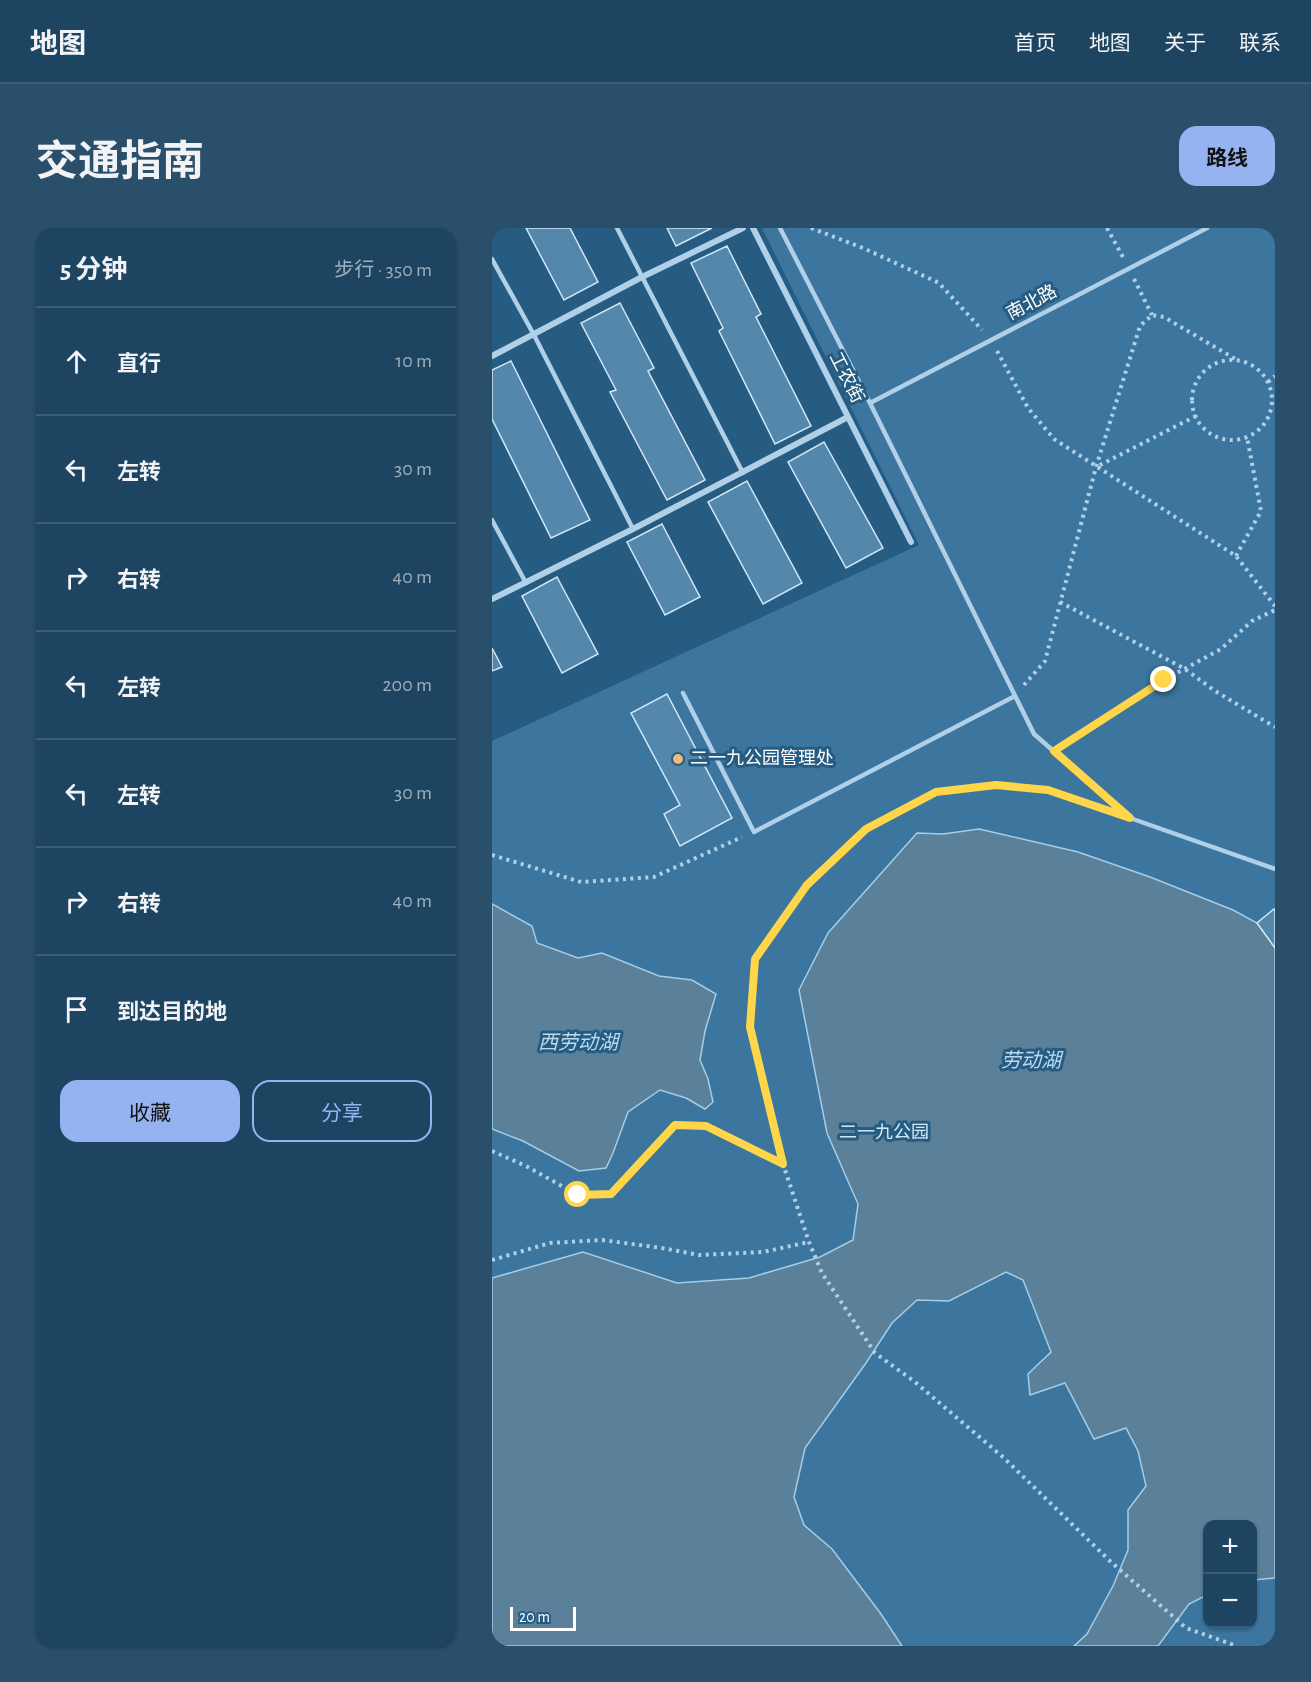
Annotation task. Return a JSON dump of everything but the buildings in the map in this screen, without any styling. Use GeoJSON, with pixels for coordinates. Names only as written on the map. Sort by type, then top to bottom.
{"type":"FeatureCollection","features":[{"type":"Feature","properties":{"kind":"street"},"geometry":{"type":"LineString","coordinates":[[492,356],[642,277],[743,228]]}},
{"type":"Feature","properties":{"kind":"street","name":"工农街"},"geometry":{"type":"LineString","coordinates":[[753,228],[911,542]]}},
{"type":"Feature","properties":{"kind":"street"},"geometry":{"type":"LineString","coordinates":[[492,599],[743,473],[848,417]]}},
{"type":"Feature","properties":{"kind":"lane"},"geometry":{"type":"LineString","coordinates":[[617,228],[743,473]]}},
{"type":"Feature","properties":{"kind":"lane"},"geometry":{"type":"LineString","coordinates":[[780,228],[870,403],[1034,734],[1130,818],[1275,869]]}},
{"type":"Feature","properties":{"kind":"lane","name":"南北路"},"geometry":{"type":"LineString","coordinates":[[870,403],[1207,228]]}},
{"type":"Feature","properties":{"kind":"lane"},"geometry":{"type":"LineString","coordinates":[[492,259],[534,335],[633,529]]}},
{"type":"Feature","properties":{"kind":"lane"},"geometry":{"type":"LineString","coordinates":[[492,520],[526,583]]}},
{"type":"Feature","properties":{"kind":"lane"},"geometry":{"type":"LineString","coordinates":[[683,693],[754,832],[1015,696]]}},
{"type":"Feature","properties":{"kind":"path"},"geometry":{"type":"LineString","coordinates":[[811,228],[863,248],[939,284],[991,340],[1028,408],[1053,439],[1236,556],[1275,608],[1252,621],[1221,650],[1164,680],[1054,751]]}},
{"type":"Feature","properties":{"kind":"path"},"geometry":{"type":"LineString","coordinates":[[1107,228],[1152,315]]}},
{"type":"Feature","properties":{"kind":"path"},"geometry":{"type":"LineString","coordinates":[[1015,696],[1045,661],[1096,466],[1140,326],[1152,315],[1164,316],[1237,360]]}},
{"type":"Feature","properties":{"kind":"path"},"geometry":{"type":"LineString","coordinates":[[1224,360],[1237,360],[1249,363],[1260,371],[1268,382],[1272,394],[1272,408],[1267,420],[1258,430],[1247,437],[1234,440],[1209,433],[1193,411],[1192,398],[1194,385],[1211,365],[1224,360]]}},
{"type":"Feature","properties":{"kind":"path"},"geometry":{"type":"LineString","coordinates":[[1268,382],[1275,376]]}},
{"type":"Feature","properties":{"kind":"path"},"geometry":{"type":"LineString","coordinates":[[1096,466],[1196,416]]}},
{"type":"Feature","properties":{"kind":"path"},"geometry":{"type":"LineString","coordinates":[[1236,556],[1262,511],[1247,437]]}},
{"type":"Feature","properties":{"kind":"path"},"geometry":{"type":"LineString","coordinates":[[1060,602],[1185,669],[1275,727]]}},
{"type":"Feature","properties":{"kind":"path"},"geometry":{"type":"LineString","coordinates":[[1100,807],[1048,790],[996,785],[936,792],[866,829],[807,885],[755,959],[750,1027],[783,1164],[809,1242],[822,1273],[875,1353],[915,1382],[1004,1458],[1111,1562],[1186,1628],[1237,1646]]}},
{"type":"Feature","properties":{"kind":"path"},"geometry":{"type":"LineString","coordinates":[[492,855],[582,882],[654,877],[754,832]]}},
{"type":"Feature","properties":{"kind":"path"},"geometry":{"type":"LineString","coordinates":[[492,1150],[578,1195],[611,1194],[675,1125],[706,1126],[783,1164]]}},
{"type":"Feature","properties":{"kind":"path"},"geometry":{"type":"LineString","coordinates":[[492,1260],[550,1243],[602,1240],[699,1255],[763,1252],[809,1242]]}},
{"type":"Feature","properties":{"kind":"green space","name":"二一九公园"},"geometry":{"type":"Polygon","coordinates":[[[762,228],[1275,228],[1275,1646],[492,1646],[492,741],[919,545],[762,228]]]}},
{"type":"Feature","properties":{"kind":"water","name":"劳动湖"},"geometry":{"type":"Polygon","coordinates":[[[979,829],[1078,852],[1150,877],[1233,910],[1257,923],[1275,948],[1275,1578],[1257,1580],[1257,1520],[1203,1520],[1203,1597],[1189,1604],[1158,1646],[1074,1646],[1087,1634],[1113,1586],[1128,1550],[1128,1510],[1146,1486],[1138,1451],[1126,1428],[1094,1439],[1065,1383],[1030,1395],[1028,1374],[1051,1352],[1023,1280],[1006,1272],[949,1301],[917,1300],[892,1323],[805,1448],[794,1497],[804,1525],[832,1549],[902,1646],[492,1646],[492,1278],[583,1252],[677,1283],[749,1278],[820,1257],[853,1240],[858,1204],[827,1133],[799,990],[828,933],[917,833],[943,834],[979,829]]]}},
{"type":"Feature","properties":{"kind":"water","name":"西劳动湖"},"geometry":{"type":"Polygon","coordinates":[[[492,904],[532,926],[537,943],[578,958],[602,953],[659,976],[692,980],[716,994],[705,1031],[700,1060],[708,1079],[713,1102],[705,1109],[686,1098],[660,1090],[628,1112],[606,1168],[579,1171],[523,1141],[492,1129],[492,904]]]}},
{"type":"Feature","properties":{"kind":"place","name":"二一九公园管理处"},"geometry":{"type":"Point","coordinates":[678,759]}},
{"type":"Feature","properties":{"kind":"route"},"geometry":{"type":"LineString","coordinates":[[578,1195],[611,1194],[675,1125],[706,1126],[783,1164],[750,1027],[755,959],[807,885],[866,829],[936,792],[996,785],[1048,790],[1130,818],[1054,751],[1164,680]]}}]}
